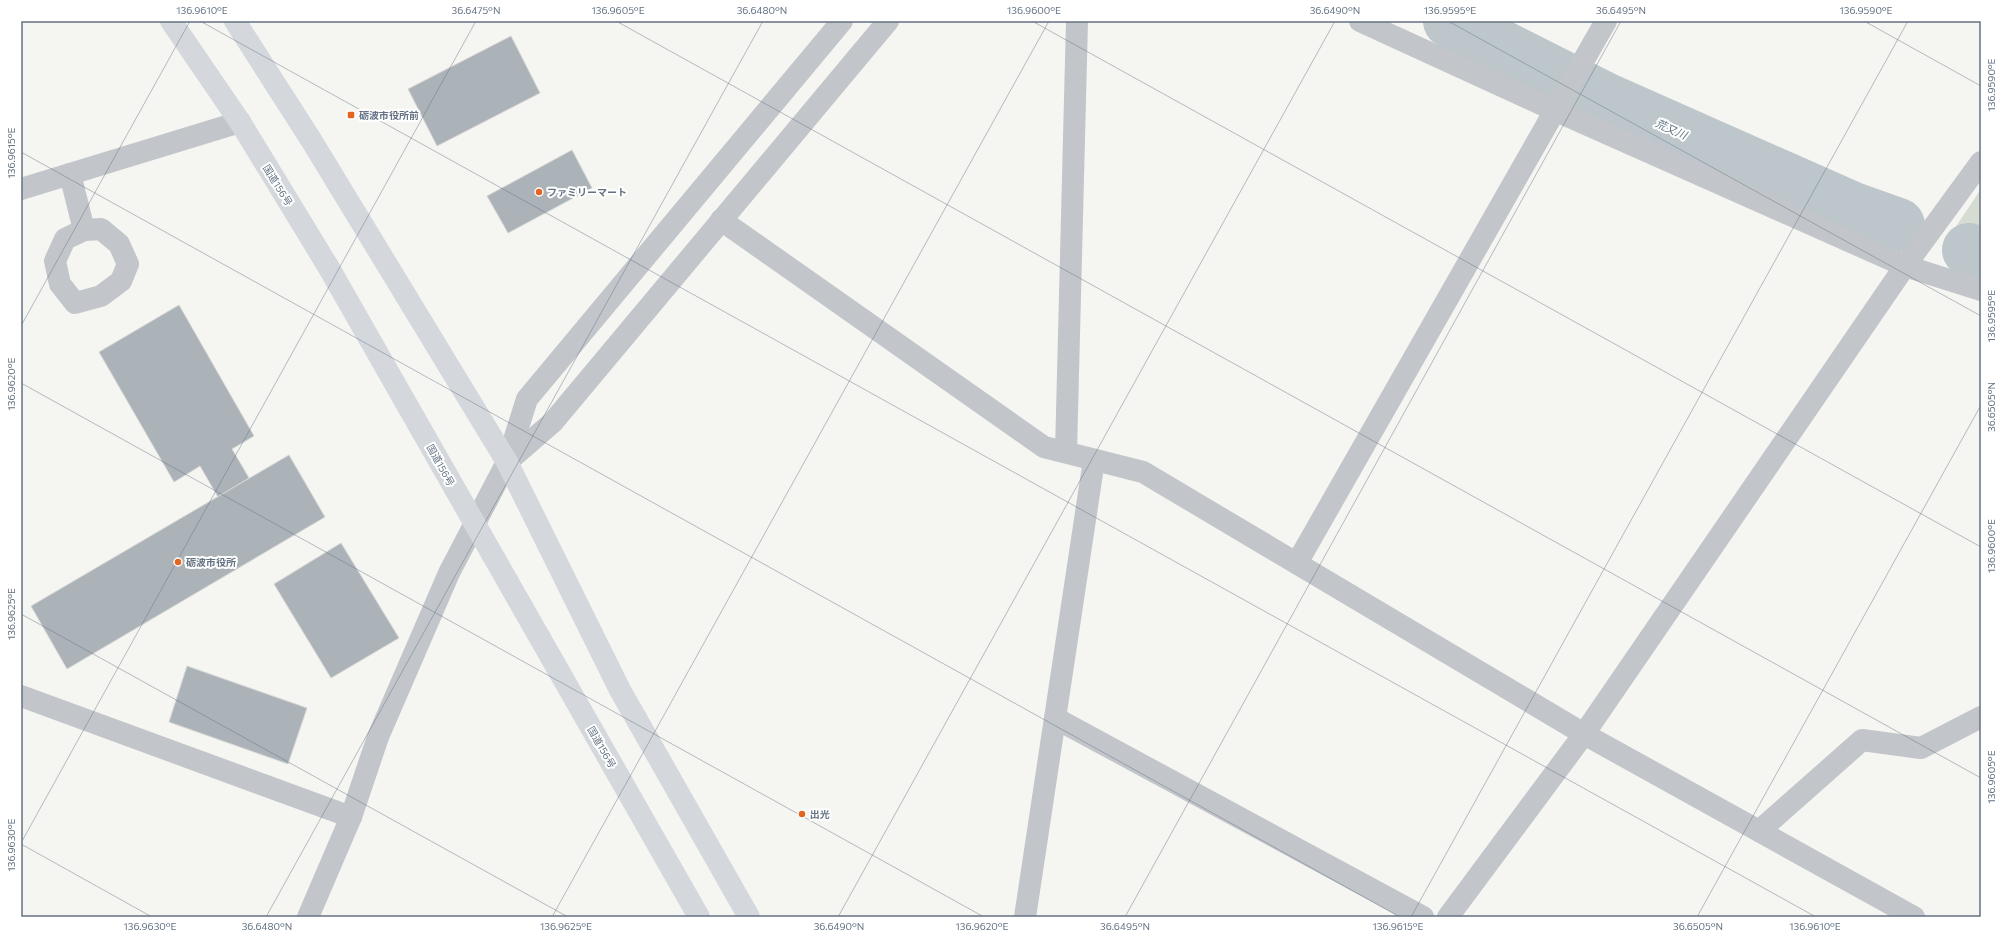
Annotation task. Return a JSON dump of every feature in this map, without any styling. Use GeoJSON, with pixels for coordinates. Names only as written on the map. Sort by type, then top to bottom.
{"type":"FeatureCollection","features":[{"type":"Feature","properties":{"kind":"highway","name":"国道156号"},"geometry":{"type":"LineString","coordinates":[[171,21],[240,122],[329,268],[474,525],[699,917]]}},
{"type":"Feature","properties":{"kind":"highway"},"geometry":{"type":"LineString","coordinates":[[235,21],[313,143],[507,462],[620,690],[749,917]]}},
{"type":"Feature","properties":{"kind":"street"},"geometry":{"type":"LineString","coordinates":[[308,917],[351,817],[378,737],[449,573],[507,462],[526,400],[842,21]]}},
{"type":"Feature","properties":{"kind":"street"},"geometry":{"type":"LineString","coordinates":[[507,462],[553,422],[888,21]]}},
{"type":"Feature","properties":{"kind":"street"},"geometry":{"type":"LineString","coordinates":[[1066,452],[1078,21]]}},
{"type":"Feature","properties":{"kind":"street"},"geometry":{"type":"LineString","coordinates":[[1360,21],[1554,110],[1905,266],[1981,290]]}},
{"type":"Feature","properties":{"kind":"street"},"geometry":{"type":"LineString","coordinates":[[1297,563],[1606,21]]}},
{"type":"Feature","properties":{"kind":"street"},"geometry":{"type":"LineString","coordinates":[[21,189],[240,122]]}},
{"type":"Feature","properties":{"kind":"street"},"geometry":{"type":"LineString","coordinates":[[1448,917],[1584,734],[1905,266],[1981,162]]}},
{"type":"Feature","properties":{"kind":"street"},"geometry":{"type":"LineString","coordinates":[[70,174],[84,230]]}},
{"type":"Feature","properties":{"kind":"street"},"geometry":{"type":"LineString","coordinates":[[721,220],[1044,447],[1143,472],[1584,734],[1914,917]]}},
{"type":"Feature","properties":{"kind":"street"},"geometry":{"type":"LineString","coordinates":[[1025,917],[1094,460]]}},
{"type":"Feature","properties":{"kind":"street"},"geometry":{"type":"LineString","coordinates":[[21,696],[351,817]]}},
{"type":"Feature","properties":{"kind":"street"},"geometry":{"type":"LineString","coordinates":[[1759,831],[1862,740],[1921,748],[1981,717]]}},
{"type":"Feature","properties":{"kind":"street"},"geometry":{"type":"LineString","coordinates":[[1055,718],[1423,917]]}},
{"type":"Feature","properties":{"kind":"shaded area"},"geometry":{"type":"Polygon","coordinates":[[[1981,189],[1981,244],[1951,234],[1981,189]]]}},
{"type":"Feature","properties":{"kind":"building"},"geometry":{"type":"Polygon","coordinates":[[[511,36],[540,93],[437,146],[408,89],[511,36]]]}},
{"type":"Feature","properties":{"kind":"building","name":"ファミリーマート"},"geometry":{"type":"Polygon","coordinates":[[[572,150],[592,188],[508,233],[487,196],[572,150]]]}},
{"type":"Feature","properties":{"kind":"building"},"geometry":{"type":"Polygon","coordinates":[[[179,305],[254,436],[232,449],[249,478],[218,497],[200,466],[174,482],[99,352],[179,305]]]}},
{"type":"Feature","properties":{"kind":"building","name":"砺波市役所"},"geometry":{"type":"Polygon","coordinates":[[[289,455],[325,517],[67,669],[31,606],[289,455]]]}},
{"type":"Feature","properties":{"kind":"building"},"geometry":{"type":"Polygon","coordinates":[[[341,543],[399,638],[331,678],[274,584],[341,543]]]}},
{"type":"Feature","properties":{"kind":"building"},"geometry":{"type":"Polygon","coordinates":[[[187,666],[307,708],[288,764],[169,722],[187,666]]]}},
{"type":"Feature","properties":{"kind":"waterway","name":"荒又川"},"geometry":{"type":"LineString","coordinates":[[1450,21],[1609,101],[1853,209],[1898,225]]}},
{"type":"Feature","properties":{"kind":"waterway","name":"荒又川"},"geometry":{"type":"LineString","coordinates":[[1969,250],[1981,254]]}},
{"type":"Feature","properties":{"kind":"place","name":"砺波市役所前"},"geometry":{"type":"Point","coordinates":[351,115]}},
{"type":"Feature","properties":{"kind":"place","name":"ファミリーマート"},"geometry":{"type":"Point","coordinates":[539,192]}},
{"type":"Feature","properties":{"kind":"place","name":"砺波市役所"},"geometry":{"type":"Point","coordinates":[178,562]}},
{"type":"Feature","properties":{"kind":"place","name":"出光"},"geometry":{"type":"Point","coordinates":[802,814]}}]}
